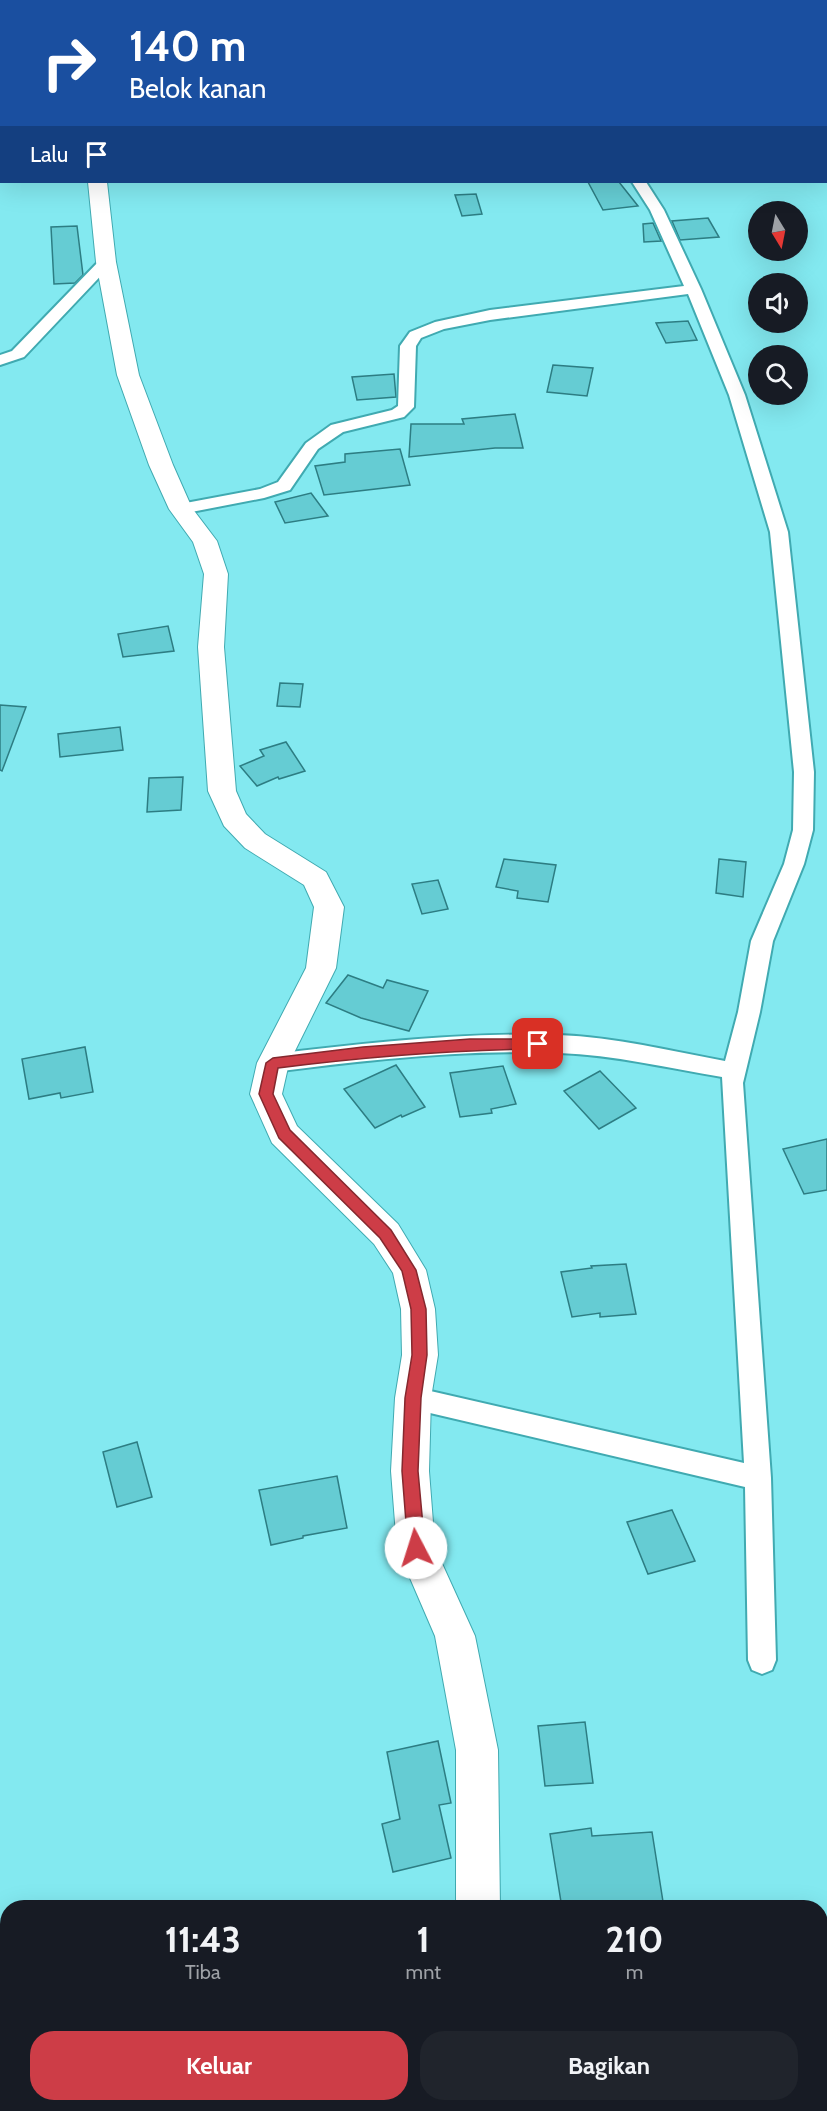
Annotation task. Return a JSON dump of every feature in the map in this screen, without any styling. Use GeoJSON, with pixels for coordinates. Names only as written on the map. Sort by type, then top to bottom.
{"type":"FeatureCollection","features":[{"type":"Feature","properties":{"kind":"street"},"geometry":{"type":"LineString","coordinates":[[97,183],[106,262],[128,375],[161,465],[181,509],[205,541],[216,574],[211,647],[222,791],[234,819],[255,841],[316,879],[329,907],[321,968],[273,1063],[266,1094],[284,1134],[386,1234],[409,1270],[418,1309],[420,1355],[413,1398],[410,1471],[416,1548],[454,1636],[477,1750],[478,1900]]}},
{"type":"Feature","properties":{"kind":"street"},"geometry":{"type":"LineString","coordinates":[[640,183],[657,210],[694,289],[737,395],[778,532],[804,772],[803,830],[794,864],[762,941],[732,1083],[758,1478],[762,1660]]}},
{"type":"Feature","properties":{"kind":"street"},"geometry":{"type":"LineString","coordinates":[[0,360],[18,354],[106,262]]}},
{"type":"Feature","properties":{"kind":"street"},"geometry":{"type":"LineString","coordinates":[[181,509],[264,493],[284,486],[312,446],[336,428],[398,414],[406,407],[408,346],[415,335],[440,325],[490,315],[694,289]]}},
{"type":"Feature","properties":{"kind":"street"},"geometry":{"type":"LineString","coordinates":[[273,1063],[363,1052],[470,1044],[560,1044],[624,1051],[734,1071]]}},
{"type":"Feature","properties":{"kind":"street"},"geometry":{"type":"LineString","coordinates":[[413,1398],[758,1478]]}},
{"type":"Feature","properties":{"kind":"building"},"geometry":{"type":"Polygon","coordinates":[[[589,183],[620,183],[638,206],[603,210],[589,183]]]}},
{"type":"Feature","properties":{"kind":"building"},"geometry":{"type":"Polygon","coordinates":[[[476,194],[482,214],[462,216],[455,195],[476,194]]]}},
{"type":"Feature","properties":{"kind":"building"},"geometry":{"type":"Polygon","coordinates":[[[708,218],[719,237],[680,240],[672,221],[708,218]]]}},
{"type":"Feature","properties":{"kind":"building"},"geometry":{"type":"Polygon","coordinates":[[[653,223],[661,241],[644,242],[643,224],[653,223]]]}},
{"type":"Feature","properties":{"kind":"building"},"geometry":{"type":"Polygon","coordinates":[[[77,226],[83,275],[75,283],[54,284],[51,227],[77,226]]]}},
{"type":"Feature","properties":{"kind":"building"},"geometry":{"type":"Polygon","coordinates":[[[688,321],[697,340],[666,343],[656,323],[688,321]]]}},
{"type":"Feature","properties":{"kind":"building"},"geometry":{"type":"Polygon","coordinates":[[[553,365],[593,368],[587,396],[547,392],[553,365]]]}},
{"type":"Feature","properties":{"kind":"building"},"geometry":{"type":"Polygon","coordinates":[[[394,374],[396,397],[357,400],[352,377],[394,374]]]}},
{"type":"Feature","properties":{"kind":"building"},"geometry":{"type":"Polygon","coordinates":[[[515,414],[523,448],[495,448],[409,457],[411,424],[464,424],[462,419],[515,414]]]}},
{"type":"Feature","properties":{"kind":"building"},"geometry":{"type":"Polygon","coordinates":[[[400,449],[410,485],[324,495],[315,466],[345,462],[345,454],[400,449]]]}},
{"type":"Feature","properties":{"kind":"building"},"geometry":{"type":"Polygon","coordinates":[[[311,493],[328,516],[285,523],[275,502],[311,493]]]}},
{"type":"Feature","properties":{"kind":"building"},"geometry":{"type":"Polygon","coordinates":[[[168,626],[174,651],[123,657],[118,634],[168,626]]]}},
{"type":"Feature","properties":{"kind":"building"},"geometry":{"type":"Polygon","coordinates":[[[280,683],[303,684],[300,707],[277,706],[280,683]]]}},
{"type":"Feature","properties":{"kind":"building"},"geometry":{"type":"Polygon","coordinates":[[[0,705],[26,707],[2,771],[0,770],[0,705]]]}},
{"type":"Feature","properties":{"kind":"building"},"geometry":{"type":"Polygon","coordinates":[[[120,727],[123,750],[60,757],[58,734],[120,727]]]}},
{"type":"Feature","properties":{"kind":"building"},"geometry":{"type":"Polygon","coordinates":[[[286,742],[305,771],[279,779],[278,777],[257,786],[240,766],[264,756],[260,750],[286,742]]]}},
{"type":"Feature","properties":{"kind":"building"},"geometry":{"type":"Polygon","coordinates":[[[183,777],[181,810],[147,812],[149,778],[183,777]]]}},
{"type":"Feature","properties":{"kind":"building"},"geometry":{"type":"Polygon","coordinates":[[[504,859],[556,865],[548,902],[517,898],[518,891],[496,887],[504,859]]]}},
{"type":"Feature","properties":{"kind":"building"},"geometry":{"type":"Polygon","coordinates":[[[719,859],[746,862],[743,897],[716,893],[719,859]]]}},
{"type":"Feature","properties":{"kind":"building"},"geometry":{"type":"Polygon","coordinates":[[[438,880],[448,909],[422,914],[412,884],[438,880]]]}},
{"type":"Feature","properties":{"kind":"building"},"geometry":{"type":"Polygon","coordinates":[[[348,975],[383,988],[387,980],[428,991],[409,1031],[361,1018],[326,1003],[348,975]]]}},
{"type":"Feature","properties":{"kind":"building"},"geometry":{"type":"Polygon","coordinates":[[[85,1047],[93,1092],[61,1098],[60,1093],[29,1099],[22,1059],[85,1047]]]}},
{"type":"Feature","properties":{"kind":"building"},"geometry":{"type":"Polygon","coordinates":[[[396,1065],[425,1107],[402,1117],[401,1115],[375,1128],[344,1089],[396,1065]]]}},
{"type":"Feature","properties":{"kind":"building"},"geometry":{"type":"Polygon","coordinates":[[[503,1066],[516,1104],[491,1109],[492,1113],[460,1117],[450,1073],[503,1066]]]}},
{"type":"Feature","properties":{"kind":"building"},"geometry":{"type":"Polygon","coordinates":[[[600,1071],[636,1108],[599,1129],[564,1091],[600,1071]]]}},
{"type":"Feature","properties":{"kind":"building"},"geometry":{"type":"Polygon","coordinates":[[[827,1139],[827,1190],[804,1194],[783,1149],[827,1139]]]}},
{"type":"Feature","properties":{"kind":"building"},"geometry":{"type":"Polygon","coordinates":[[[626,1264],[636,1314],[600,1317],[600,1313],[572,1317],[561,1272],[592,1268],[591,1266],[626,1264]]]}},
{"type":"Feature","properties":{"kind":"building"},"geometry":{"type":"Polygon","coordinates":[[[137,1442],[152,1497],[117,1507],[103,1452],[137,1442]]]}},
{"type":"Feature","properties":{"kind":"building"},"geometry":{"type":"Polygon","coordinates":[[[337,1476],[347,1528],[271,1545],[259,1490],[337,1476]]]}},
{"type":"Feature","properties":{"kind":"building"},"geometry":{"type":"Polygon","coordinates":[[[672,1510],[695,1561],[648,1574],[627,1522],[672,1510]]]}},
{"type":"Feature","properties":{"kind":"building"},"geometry":{"type":"Polygon","coordinates":[[[585,1722],[593,1783],[545,1786],[538,1726],[585,1722]]]}},
{"type":"Feature","properties":{"kind":"building"},"geometry":{"type":"Polygon","coordinates":[[[438,1741],[451,1803],[439,1805],[451,1858],[393,1872],[382,1824],[400,1819],[387,1752],[438,1741]]]}},
{"type":"Feature","properties":{"kind":"building"},"geometry":{"type":"Polygon","coordinates":[[[591,1828],[592,1836],[652,1832],[663,1900],[561,1900],[550,1834],[591,1828]]]}},
{"type":"Feature","properties":{"kind":"route"},"geometry":{"type":"LineString","coordinates":[[416,1548],[410,1471],[413,1398],[420,1355],[418,1309],[409,1270],[386,1234],[284,1134],[266,1094],[273,1063],[363,1052],[470,1044],[538,1044]]}}]}
